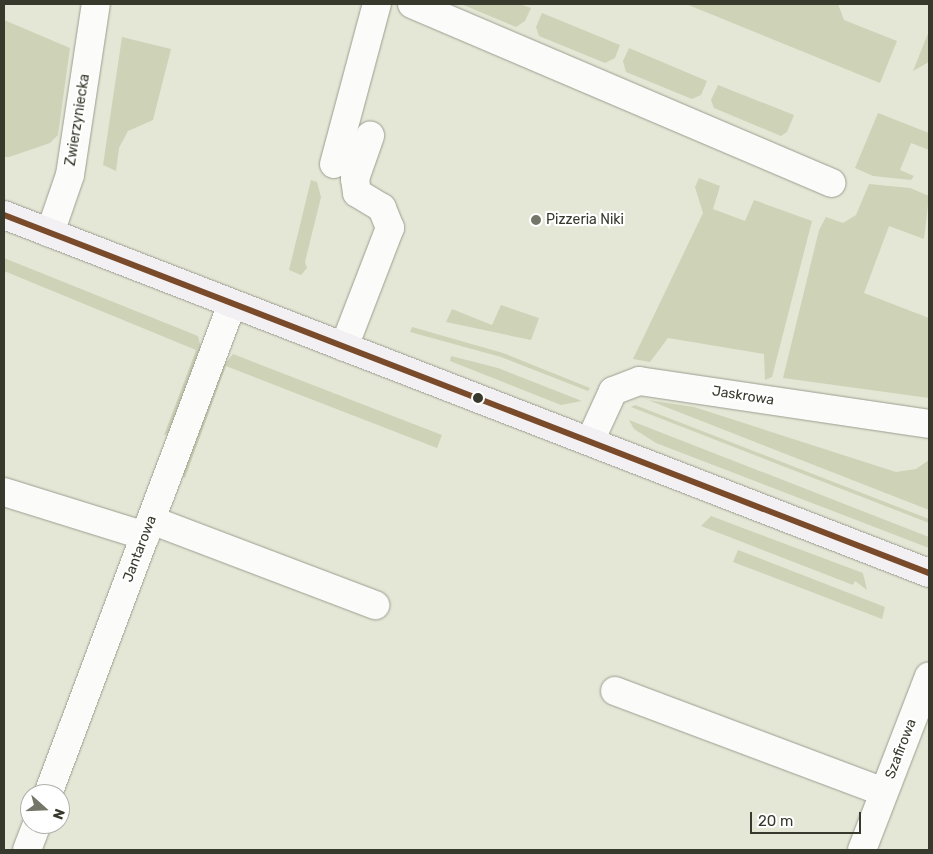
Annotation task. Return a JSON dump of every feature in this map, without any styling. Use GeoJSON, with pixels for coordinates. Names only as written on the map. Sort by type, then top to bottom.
{"type":"FeatureCollection","features":[{"type":"Feature","properties":{"kind":"main road"},"geometry":{"type":"LineString","coordinates":[[4,214],[929,574]]}},
{"type":"Feature","properties":{"kind":"street","name":"Zwierzyniecka"},"geometry":{"type":"LineString","coordinates":[[50,233],[70,175],[96,4]]}},
{"type":"Feature","properties":{"kind":"street"},"geometry":{"type":"LineString","coordinates":[[334,164],[377,4]]}},
{"type":"Feature","properties":{"kind":"street"},"geometry":{"type":"LineString","coordinates":[[412,4],[831,183]]}},
{"type":"Feature","properties":{"kind":"street"},"geometry":{"type":"LineString","coordinates":[[344,347],[390,228],[382,208],[357,193],[354,179],[370,136]]}},
{"type":"Feature","properties":{"kind":"street","name":"Jantarowa"},"geometry":{"type":"LineString","coordinates":[[52,784],[232,304]]}},
{"type":"Feature","properties":{"kind":"street","name":"Jaskrowa"},"geometry":{"type":"LineString","coordinates":[[590,441],[613,391],[639,381],[929,424]]}},
{"type":"Feature","properties":{"kind":"street"},"geometry":{"type":"LineString","coordinates":[[4,492],[148,528],[374,605]]}},
{"type":"Feature","properties":{"kind":"street","name":"Szafirowa"},"geometry":{"type":"LineString","coordinates":[[862,850],[929,676]]}},
{"type":"Feature","properties":{"kind":"street"},"geometry":{"type":"LineString","coordinates":[[615,691],[884,792]]}},
{"type":"Feature","properties":{"kind":"street"},"geometry":{"type":"LineString","coordinates":[[27,850],[33,834]]}},
{"type":"Feature","properties":{"kind":"green space"},"geometry":{"type":"Polygon","coordinates":[[[461,4],[519,4],[531,8],[525,21],[516,27],[461,4]]]}},
{"type":"Feature","properties":{"kind":"green space"},"geometry":{"type":"Polygon","coordinates":[[[686,4],[838,4],[844,20],[897,41],[880,83],[686,4]]]}},
{"type":"Feature","properties":{"kind":"green space"},"geometry":{"type":"Polygon","coordinates":[[[542,13],[620,45],[615,58],[605,63],[539,36],[536,27],[542,13]]]}},
{"type":"Feature","properties":{"kind":"green space"},"geometry":{"type":"Polygon","coordinates":[[[4,20],[70,48],[58,135],[50,143],[9,157],[4,157],[4,20]]]}},
{"type":"Feature","properties":{"kind":"green space"},"geometry":{"type":"Polygon","coordinates":[[[929,31],[929,62],[913,71],[929,31]]]}},
{"type":"Feature","properties":{"kind":"green space"},"geometry":{"type":"Polygon","coordinates":[[[122,37],[171,49],[153,120],[128,131],[119,148],[116,171],[103,165],[122,37]]]}},
{"type":"Feature","properties":{"kind":"green space"},"geometry":{"type":"Polygon","coordinates":[[[629,48],[707,81],[701,95],[692,99],[626,72],[623,61],[629,48]]]}},
{"type":"Feature","properties":{"kind":"green space"},"geometry":{"type":"Polygon","coordinates":[[[718,85],[794,115],[787,132],[781,136],[714,108],[711,100],[718,85]]]}},
{"type":"Feature","properties":{"kind":"green space"},"geometry":{"type":"Polygon","coordinates":[[[878,113],[929,133],[929,150],[911,143],[900,170],[914,176],[911,180],[873,176],[855,168],[878,113]]]}},
{"type":"Feature","properties":{"kind":"green space"},"geometry":{"type":"Polygon","coordinates":[[[699,178],[720,186],[713,209],[745,221],[754,200],[812,221],[772,377],[765,380],[764,354],[668,338],[650,362],[633,359],[703,213],[695,187],[699,178]]]}},
{"type":"Feature","properties":{"kind":"green space"},"geometry":{"type":"Polygon","coordinates":[[[311,180],[317,182],[321,197],[305,262],[307,268],[301,275],[289,270],[311,180]]]}},
{"type":"Feature","properties":{"kind":"green space"},"geometry":{"type":"Polygon","coordinates":[[[869,184],[910,188],[929,196],[924,239],[889,226],[864,293],[929,318],[929,398],[783,378],[819,230],[826,217],[843,223],[856,215],[869,184]]]}},
{"type":"Feature","properties":{"kind":"green space"},"geometry":{"type":"Polygon","coordinates":[[[4,258],[198,336],[201,348],[170,433],[164,435],[196,350],[4,271],[4,258]]]}},
{"type":"Feature","properties":{"kind":"green space"},"geometry":{"type":"Polygon","coordinates":[[[501,305],[539,318],[531,340],[446,322],[452,309],[492,325],[501,305]]]}},
{"type":"Feature","properties":{"kind":"green space"},"geometry":{"type":"Polygon","coordinates":[[[412,327],[503,353],[590,388],[588,391],[501,357],[410,332],[412,327]]]}},
{"type":"Feature","properties":{"kind":"green space"},"geometry":{"type":"Polygon","coordinates":[[[233,354],[442,435],[437,448],[226,366],[185,478],[182,476],[224,365],[233,354]]]}},
{"type":"Feature","properties":{"kind":"green space"},"geometry":{"type":"Polygon","coordinates":[[[451,356],[498,368],[582,401],[561,405],[450,361],[451,356]]]}},
{"type":"Feature","properties":{"kind":"green space"},"geometry":{"type":"Polygon","coordinates":[[[648,400],[694,407],[896,472],[916,469],[929,460],[929,510],[648,400]]]}},
{"type":"Feature","properties":{"kind":"green space"},"geometry":{"type":"Polygon","coordinates":[[[635,405],[929,519],[929,523],[631,407],[635,405]]]}},
{"type":"Feature","properties":{"kind":"green space"},"geometry":{"type":"Polygon","coordinates":[[[629,420],[929,537],[929,548],[656,443],[634,429],[629,420]]]}},
{"type":"Feature","properties":{"kind":"green space"},"geometry":{"type":"Polygon","coordinates":[[[711,516],[863,573],[867,590],[855,581],[853,585],[701,526],[711,516]]]}},
{"type":"Feature","properties":{"kind":"green space"},"geometry":{"type":"Polygon","coordinates":[[[738,550],[885,607],[882,619],[733,562],[738,550]]]}},
{"type":"Feature","properties":{"kind":"transit line"},"geometry":{"type":"LineString","coordinates":[[4,215],[929,573]]}},
{"type":"Feature","properties":{"kind":"place","name":"Pizzeria Niki"},"geometry":{"type":"Point","coordinates":[536,220]}}]}
